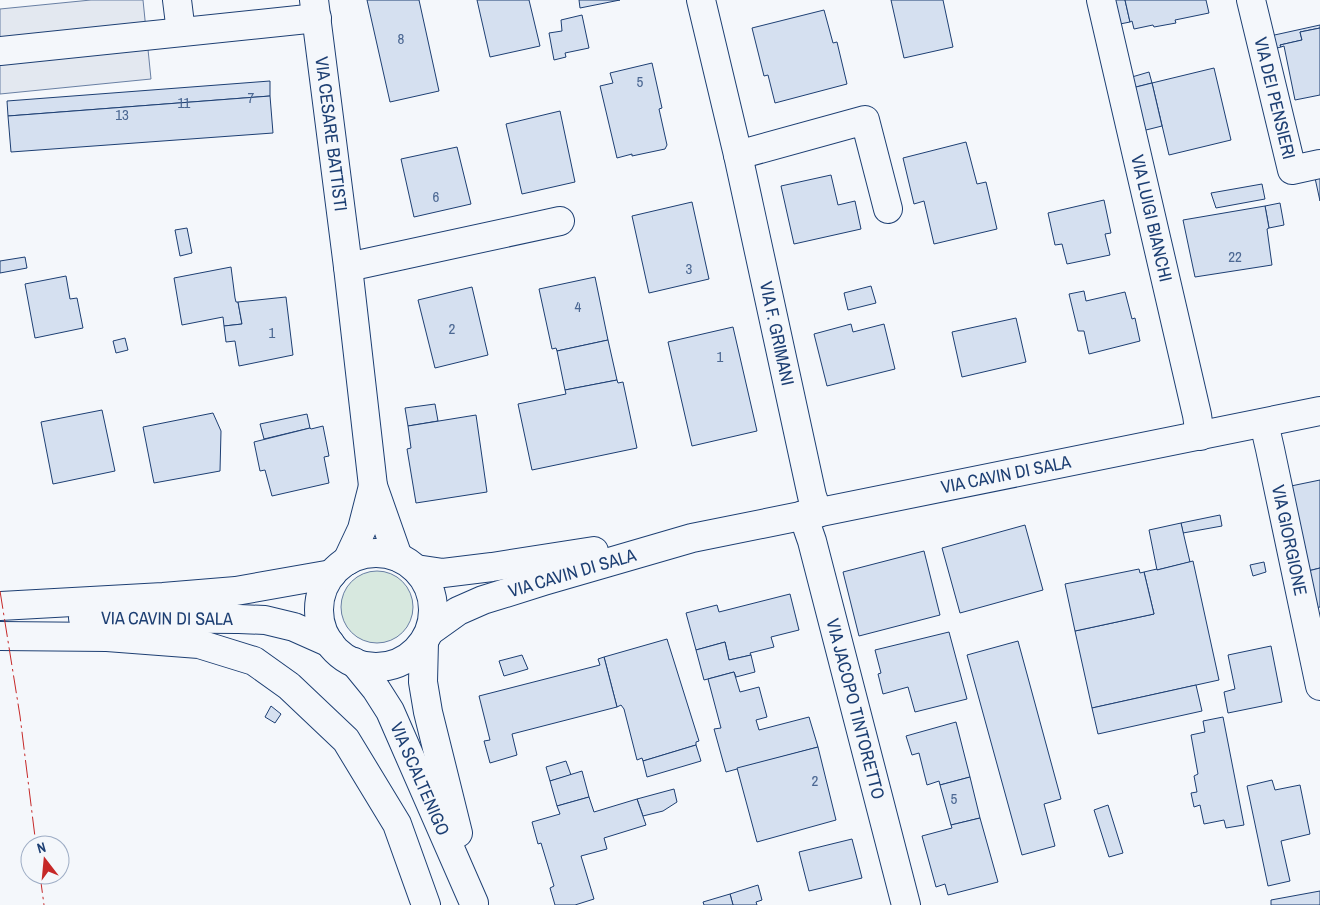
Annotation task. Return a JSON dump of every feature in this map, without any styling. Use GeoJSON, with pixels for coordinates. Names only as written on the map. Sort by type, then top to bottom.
{"type":"FeatureCollection","features":[{"type":"Feature","properties":{"kind":"main road"},"geometry":{"type":"LineString","coordinates":[[177,0],[180,32]]}},
{"type":"Feature","properties":{"kind":"main road","name":"VIA F. GRIMANI"},"geometry":{"type":"LineString","coordinates":[[701,0],[738,155],[812,496],[811,514]]}},
{"type":"Feature","properties":{"kind":"main road","name":"VIA LUIGI BIANCHI"},"geometry":{"type":"LineString","coordinates":[[1101,0],[1197,414],[1200,436]]}},
{"type":"Feature","properties":{"kind":"main road","name":"VIA DEI PENSIERI"},"geometry":{"type":"LineString","coordinates":[[1251,0],[1292,170],[1320,164]]}},
{"type":"Feature","properties":{"kind":"main road"},"geometry":{"type":"LineString","coordinates":[[0,51],[180,32],[316,9]]}},
{"type":"Feature","properties":{"kind":"main road","name":"VIA CESARE BATTISTI"},"geometry":{"type":"LineString","coordinates":[[316,9],[373,486],[407,563]]}},
{"type":"Feature","properties":{"kind":"main road"},"geometry":{"type":"LineString","coordinates":[[738,155],[864,120],[888,209]]}},
{"type":"Feature","properties":{"kind":"main road"},"geometry":{"type":"LineString","coordinates":[[348,267],[560,221]]}},
{"type":"Feature","properties":{"kind":"main road","name":"VIA CAVIN DI SALA"},"geometry":{"type":"LineString","coordinates":[[407,563],[443,573],[692,538],[1320,411]]}},
{"type":"Feature","properties":{"kind":"main road","name":"VIA GIORGIONE"},"geometry":{"type":"LineString","coordinates":[[1264,423],[1320,686]]}},
{"type":"Feature","properties":{"kind":"main road","name":"VIA CESARE BATTISTI"},"geometry":{"type":"LineString","coordinates":[[339,568],[362,529],[373,486]]}},
{"type":"Feature","properties":{"kind":"main road","name":"VIA JACOPO TINTORETTO"},"geometry":{"type":"LineString","coordinates":[[811,514],[812,541],[906,905]]}},
{"type":"Feature","properties":{"kind":"main road","name":"VIA CAVIN DI SALA"},"geometry":{"type":"LineString","coordinates":[[427,636],[458,611],[483,600],[692,538]]}},
{"type":"Feature","properties":{"kind":"main road"},"geometry":{"type":"LineString","coordinates":[[381,553],[407,563],[429,587],[434,609],[427,636],[410,656],[393,664],[373,667],[354,662],[343,656],[330,643],[322,627],[319,609],[322,591],[339,568],[363,554],[381,553]]}},
{"type":"Feature","properties":{"kind":"main road","name":"VIA CAVIN DI SALA"},"geometry":{"type":"LineString","coordinates":[[0,606],[236,591],[339,568]]}},
{"type":"Feature","properties":{"kind":"main road","name":"VIA CAVIN DI SALA"},"geometry":{"type":"LineString","coordinates":[[0,618],[265,620],[294,627],[330,643]]}},
{"type":"Feature","properties":{"kind":"main road"},"geometry":{"type":"LineString","coordinates":[[0,636],[106,637],[199,644],[254,661],[288,686],[346,740],[397,824],[426,905]]}},
{"type":"Feature","properties":{"kind":"main road","name":"VIA SCALTENIGO"},"geometry":{"type":"LineString","coordinates":[[427,636],[423,682],[428,712],[474,904]]}},
{"type":"Feature","properties":{"kind":"main road","name":"VIA SCALTENIGO"},"geometry":{"type":"LineString","coordinates":[[354,662],[376,689],[390,711],[474,904]]}},
{"type":"Feature","properties":{"kind":"shaded area"},"geometry":{"type":"Polygon","coordinates":[[[91,0],[143,0],[151,79],[0,94],[0,9],[91,0]]]}},
{"type":"Feature","properties":{"kind":"shaded area"},"geometry":{"type":"Polygon","coordinates":[[[377,571],[397,577],[407,587],[413,607],[407,627],[397,637],[377,643],[357,637],[347,627],[341,607],[347,587],[357,577],[377,571]]]}},
{"type":"Feature","properties":{"kind":"building"},"geometry":{"type":"Polygon","coordinates":[[[367,0],[419,0],[439,91],[390,102],[367,0]]]}},
{"type":"Feature","properties":{"kind":"building"},"geometry":{"type":"Polygon","coordinates":[[[477,0],[529,0],[540,46],[490,57],[477,0]]]}},
{"type":"Feature","properties":{"kind":"building"},"geometry":{"type":"Polygon","coordinates":[[[579,0],[620,0],[580,8],[579,0]]]}},
{"type":"Feature","properties":{"kind":"building"},"geometry":{"type":"Polygon","coordinates":[[[891,0],[943,0],[953,47],[904,58],[891,0]]]}},
{"type":"Feature","properties":{"kind":"building"},"geometry":{"type":"Polygon","coordinates":[[[1115,0],[1125,0],[1130,22],[1120,24],[1115,0]]]}},
{"type":"Feature","properties":{"kind":"building"},"geometry":{"type":"Polygon","coordinates":[[[1125,0],[1206,0],[1209,13],[1175,20],[1176,23],[1134,29],[1132,21],[1130,22],[1125,0]]]}},
{"type":"Feature","properties":{"kind":"building"},"geometry":{"type":"Polygon","coordinates":[[[824,10],[833,43],[837,42],[847,84],[775,103],[768,75],[764,76],[752,28],[824,10]]]}},
{"type":"Feature","properties":{"kind":"building"},"geometry":{"type":"Polygon","coordinates":[[[582,15],[589,48],[565,53],[566,57],[554,60],[549,33],[562,31],[561,20],[582,15]]]}},
{"type":"Feature","properties":{"kind":"building"},"geometry":{"type":"Polygon","coordinates":[[[1320,25],[1320,28],[1300,32],[1302,40],[1280,45],[1281,47],[1273,49],[1270,36],[1320,25]]]}},
{"type":"Feature","properties":{"kind":"building"},"geometry":{"type":"Polygon","coordinates":[[[1320,28],[1320,95],[1295,100],[1284,46],[1281,47],[1280,45],[1302,40],[1300,32],[1320,28]]]}},
{"type":"Feature","properties":{"kind":"building"},"geometry":{"type":"Polygon","coordinates":[[[652,63],[662,108],[659,109],[667,145],[665,149],[617,158],[600,86],[613,83],[610,73],[652,63]]]}},
{"type":"Feature","properties":{"kind":"building"},"geometry":{"type":"Polygon","coordinates":[[[1214,68],[1231,140],[1169,155],[1152,83],[1214,68]]]}},
{"type":"Feature","properties":{"kind":"building"},"geometry":{"type":"Polygon","coordinates":[[[1149,72],[1152,83],[1128,89],[1125,79],[1149,72]]]}},
{"type":"Feature","properties":{"kind":"building"},"geometry":{"type":"Polygon","coordinates":[[[270,81],[270,96],[8,116],[7,101],[270,81]]]}},
{"type":"Feature","properties":{"kind":"building"},"geometry":{"type":"Polygon","coordinates":[[[1152,83],[1162,126],[1138,132],[1128,89],[1152,83]]]}},
{"type":"Feature","properties":{"kind":"building"},"geometry":{"type":"Polygon","coordinates":[[[270,96],[273,133],[11,152],[8,116],[270,96]]]}},
{"type":"Feature","properties":{"kind":"building"},"geometry":{"type":"Polygon","coordinates":[[[560,111],[575,182],[522,194],[506,124],[560,111]]]}},
{"type":"Feature","properties":{"kind":"building"},"geometry":{"type":"Polygon","coordinates":[[[966,142],[977,184],[986,182],[997,229],[934,244],[924,201],[914,204],[903,158],[966,142]]]}},
{"type":"Feature","properties":{"kind":"building"},"geometry":{"type":"Polygon","coordinates":[[[457,147],[471,204],[414,217],[401,159],[457,147]]]}},
{"type":"Feature","properties":{"kind":"building"},"geometry":{"type":"Polygon","coordinates":[[[831,175],[838,205],[855,201],[861,229],[794,244],[781,186],[831,175]]]}},
{"type":"Feature","properties":{"kind":"building"},"geometry":{"type":"Polygon","coordinates":[[[1320,177],[1320,201],[1315,178],[1320,177]]]}},
{"type":"Feature","properties":{"kind":"building"},"geometry":{"type":"Polygon","coordinates":[[[1262,184],[1265,199],[1216,208],[1211,193],[1262,184]]]}},
{"type":"Feature","properties":{"kind":"building"},"geometry":{"type":"Polygon","coordinates":[[[1104,200],[1111,233],[1105,234],[1110,255],[1067,264],[1062,244],[1055,245],[1048,213],[1104,200]]]}},
{"type":"Feature","properties":{"kind":"building"},"geometry":{"type":"Polygon","coordinates":[[[692,202],[709,279],[649,293],[632,216],[692,202]]]}},
{"type":"Feature","properties":{"kind":"building"},"geometry":{"type":"Polygon","coordinates":[[[1280,203],[1284,225],[1269,228],[1265,206],[1280,203]]]}},
{"type":"Feature","properties":{"kind":"building"},"geometry":{"type":"Polygon","coordinates":[[[1265,206],[1272,265],[1195,277],[1183,220],[1265,206]]]}},
{"type":"Feature","properties":{"kind":"building"},"geometry":{"type":"Polygon","coordinates":[[[187,228],[192,253],[180,256],[175,230],[187,228]]]}},
{"type":"Feature","properties":{"kind":"building"},"geometry":{"type":"Polygon","coordinates":[[[25,257],[27,268],[0,273],[0,261],[25,257]]]}},
{"type":"Feature","properties":{"kind":"building"},"geometry":{"type":"Polygon","coordinates":[[[231,267],[235,298],[236,302],[238,302],[242,324],[224,326],[223,317],[182,325],[174,278],[231,267]]]}},
{"type":"Feature","properties":{"kind":"building"},"geometry":{"type":"Polygon","coordinates":[[[66,276],[70,299],[77,298],[83,328],[35,338],[25,284],[66,276]]]}},
{"type":"Feature","properties":{"kind":"building"},"geometry":{"type":"Polygon","coordinates":[[[595,277],[608,340],[557,351],[556,348],[552,349],[539,289],[595,277]]]}},
{"type":"Feature","properties":{"kind":"building"},"geometry":{"type":"Polygon","coordinates":[[[871,286],[876,303],[848,310],[844,293],[871,286]]]}},
{"type":"Feature","properties":{"kind":"building"},"geometry":{"type":"Polygon","coordinates":[[[472,287],[488,355],[435,368],[418,300],[472,287]]]}},
{"type":"Feature","properties":{"kind":"building"},"geometry":{"type":"Polygon","coordinates":[[[1084,291],[1086,301],[1125,292],[1132,319],[1135,318],[1140,341],[1089,354],[1084,331],[1078,331],[1069,294],[1084,291]]]}},
{"type":"Feature","properties":{"kind":"building"},"geometry":{"type":"Polygon","coordinates":[[[286,297],[293,355],[239,366],[235,341],[226,342],[224,326],[242,324],[238,302],[286,297]]]}},
{"type":"Feature","properties":{"kind":"building"},"geometry":{"type":"Polygon","coordinates":[[[1016,318],[1026,362],[962,377],[952,332],[1016,318]]]}},
{"type":"Feature","properties":{"kind":"building"},"geometry":{"type":"Polygon","coordinates":[[[851,324],[853,332],[884,324],[895,369],[827,386],[814,334],[851,324]]]}},
{"type":"Feature","properties":{"kind":"building"},"geometry":{"type":"Polygon","coordinates":[[[733,327],[757,431],[692,446],[668,342],[733,327]]]}},
{"type":"Feature","properties":{"kind":"building"},"geometry":{"type":"Polygon","coordinates":[[[125,338],[128,350],[116,353],[113,341],[125,338]]]}},
{"type":"Feature","properties":{"kind":"building"},"geometry":{"type":"Polygon","coordinates":[[[608,340],[617,380],[565,390],[557,351],[608,340]]]}},
{"type":"Feature","properties":{"kind":"building"},"geometry":{"type":"Polygon","coordinates":[[[617,380],[618,383],[623,382],[637,448],[532,470],[518,404],[566,394],[565,390],[617,380]]]}},
{"type":"Feature","properties":{"kind":"building"},"geometry":{"type":"Polygon","coordinates":[[[435,404],[438,421],[408,426],[405,408],[435,404]]]}},
{"type":"Feature","properties":{"kind":"building"},"geometry":{"type":"Polygon","coordinates":[[[102,410],[115,471],[53,484],[41,422],[102,410]]]}},
{"type":"Feature","properties":{"kind":"building"},"geometry":{"type":"Polygon","coordinates":[[[213,413],[221,431],[220,471],[154,483],[143,427],[213,413]]]}},
{"type":"Feature","properties":{"kind":"building"},"geometry":{"type":"Polygon","coordinates":[[[307,414],[310,428],[264,439],[260,424],[307,414]]]}},
{"type":"Feature","properties":{"kind":"building"},"geometry":{"type":"Polygon","coordinates":[[[476,415],[487,492],[416,503],[407,449],[411,448],[408,426],[476,415]]]}},
{"type":"Feature","properties":{"kind":"building"},"geometry":{"type":"Polygon","coordinates":[[[323,426],[329,456],[324,457],[329,483],[272,496],[265,470],[260,471],[254,442],[323,426]]]}},
{"type":"Feature","properties":{"kind":"building"},"geometry":{"type":"Polygon","coordinates":[[[1320,480],[1320,568],[1308,571],[1291,486],[1320,480]]]}},
{"type":"Feature","properties":{"kind":"building"},"geometry":{"type":"Polygon","coordinates":[[[1220,515],[1222,526],[1183,533],[1181,523],[1220,515]]]}},
{"type":"Feature","properties":{"kind":"building"},"geometry":{"type":"Polygon","coordinates":[[[1181,523],[1190,562],[1157,570],[1149,530],[1181,523]]]}},
{"type":"Feature","properties":{"kind":"building"},"geometry":{"type":"Polygon","coordinates":[[[1025,525],[1043,590],[960,613],[942,548],[1025,525]]]}},
{"type":"Feature","properties":{"kind":"building"},"geometry":{"type":"Polygon","coordinates":[[[924,551],[940,615],[859,636],[843,572],[924,551]]]}},
{"type":"Feature","properties":{"kind":"building"},"geometry":{"type":"Polygon","coordinates":[[[1193,561],[1219,680],[1092,708],[1075,631],[1154,614],[1144,572],[1193,561]]]}},
{"type":"Feature","properties":{"kind":"building"},"geometry":{"type":"Polygon","coordinates":[[[1264,562],[1266,572],[1253,576],[1250,565],[1264,562]]]}},
{"type":"Feature","properties":{"kind":"building"},"geometry":{"type":"Polygon","coordinates":[[[1320,568],[1320,607],[1315,608],[1308,571],[1320,568]]]}},
{"type":"Feature","properties":{"kind":"building"},"geometry":{"type":"Polygon","coordinates":[[[1139,569],[1140,573],[1144,572],[1154,614],[1075,631],[1065,584],[1139,569]]]}},
{"type":"Feature","properties":{"kind":"building"},"geometry":{"type":"Polygon","coordinates":[[[790,594],[799,630],[771,637],[774,647],[729,660],[725,642],[696,650],[686,613],[717,605],[719,612],[790,594]]]}},
{"type":"Feature","properties":{"kind":"building"},"geometry":{"type":"Polygon","coordinates":[[[949,632],[967,699],[915,712],[908,687],[883,694],[878,674],[881,673],[875,650],[949,632]]]}},
{"type":"Feature","properties":{"kind":"building"},"geometry":{"type":"Polygon","coordinates":[[[667,639],[699,741],[696,742],[696,745],[643,761],[642,758],[637,760],[624,709],[621,705],[617,707],[604,657],[667,639]]]}},
{"type":"Feature","properties":{"kind":"building"},"geometry":{"type":"Polygon","coordinates":[[[1018,641],[1061,799],[1044,804],[1055,846],[1022,855],[967,655],[1018,641]]]}},
{"type":"Feature","properties":{"kind":"building"},"geometry":{"type":"Polygon","coordinates":[[[725,642],[729,660],[751,655],[755,672],[736,677],[734,672],[704,680],[696,650],[725,642]]]}},
{"type":"Feature","properties":{"kind":"building"},"geometry":{"type":"Polygon","coordinates":[[[1271,646],[1282,702],[1228,713],[1224,692],[1235,689],[1228,655],[1271,646]]]}},
{"type":"Feature","properties":{"kind":"building"},"geometry":{"type":"Polygon","coordinates":[[[522,655],[528,669],[504,676],[499,661],[522,655]]]}},
{"type":"Feature","properties":{"kind":"building"},"geometry":{"type":"Polygon","coordinates":[[[604,657],[617,707],[512,734],[517,755],[490,763],[484,741],[490,740],[479,696],[600,665],[598,659],[604,657]]]}},
{"type":"Feature","properties":{"kind":"building"},"geometry":{"type":"Polygon","coordinates":[[[734,672],[740,692],[759,687],[767,717],[756,720],[759,730],[809,717],[818,747],[726,772],[714,729],[721,728],[708,679],[734,672]]]}},
{"type":"Feature","properties":{"kind":"building"},"geometry":{"type":"Polygon","coordinates":[[[1196,685],[1202,711],[1098,734],[1092,708],[1196,685]]]}},
{"type":"Feature","properties":{"kind":"building"},"geometry":{"type":"Polygon","coordinates":[[[271,706],[281,714],[275,723],[265,717],[271,706]]]}},
{"type":"Feature","properties":{"kind":"building"},"geometry":{"type":"Polygon","coordinates":[[[1223,717],[1244,825],[1226,828],[1224,820],[1204,824],[1200,805],[1194,807],[1191,793],[1197,792],[1194,776],[1198,774],[1191,735],[1205,732],[1203,721],[1223,717]]]}},
{"type":"Feature","properties":{"kind":"building"},"geometry":{"type":"Polygon","coordinates":[[[956,722],[970,777],[940,785],[939,781],[927,785],[919,753],[912,755],[906,736],[956,722]]]}},
{"type":"Feature","properties":{"kind":"building"},"geometry":{"type":"Polygon","coordinates":[[[696,745],[701,761],[647,777],[643,761],[696,745]]]}},
{"type":"Feature","properties":{"kind":"building"},"geometry":{"type":"Polygon","coordinates":[[[818,747],[836,820],[757,842],[737,768],[818,747]]]}},
{"type":"Feature","properties":{"kind":"building"},"geometry":{"type":"Polygon","coordinates":[[[566,761],[571,775],[550,781],[546,767],[566,761]]]}},
{"type":"Feature","properties":{"kind":"building"},"geometry":{"type":"Polygon","coordinates":[[[582,771],[589,797],[557,806],[550,781],[582,771]]]}},
{"type":"Feature","properties":{"kind":"building"},"geometry":{"type":"Polygon","coordinates":[[[970,777],[980,818],[951,825],[940,785],[970,777]]]}},
{"type":"Feature","properties":{"kind":"building"},"geometry":{"type":"Polygon","coordinates":[[[1272,780],[1275,790],[1300,785],[1310,834],[1281,841],[1290,881],[1268,886],[1247,786],[1272,780]]]}},
{"type":"Feature","properties":{"kind":"building"},"geometry":{"type":"Polygon","coordinates":[[[674,789],[677,802],[663,811],[643,816],[637,799],[674,789]]]}},
{"type":"Feature","properties":{"kind":"building"},"geometry":{"type":"Polygon","coordinates":[[[589,797],[594,812],[637,799],[646,825],[604,838],[607,849],[581,856],[594,899],[575,905],[555,905],[550,888],[554,886],[541,843],[538,844],[532,822],[560,814],[557,806],[589,797]]]}},
{"type":"Feature","properties":{"kind":"building"},"geometry":{"type":"Polygon","coordinates":[[[1108,805],[1123,853],[1109,857],[1094,810],[1108,805]]]}},
{"type":"Feature","properties":{"kind":"building"},"geometry":{"type":"Polygon","coordinates":[[[980,818],[998,882],[948,895],[945,884],[936,887],[922,836],[952,828],[951,825],[980,818]]]}},
{"type":"Feature","properties":{"kind":"building"},"geometry":{"type":"Polygon","coordinates":[[[852,839],[862,878],[809,891],[799,852],[852,839]]]}},
{"type":"Feature","properties":{"kind":"building"},"geometry":{"type":"Polygon","coordinates":[[[758,885],[762,900],[756,902],[757,905],[733,905],[730,894],[758,885]]]}},
{"type":"Feature","properties":{"kind":"building"},"geometry":{"type":"Polygon","coordinates":[[[1320,891],[1320,905],[1271,905],[1271,900],[1320,891]]]}},
{"type":"Feature","properties":{"kind":"building"},"geometry":{"type":"Polygon","coordinates":[[[730,894],[733,905],[704,905],[703,902],[730,894]]]}},
{"type":"Feature","properties":{"kind":"power"},"geometry":{"type":"LineString","coordinates":[[0,591],[20,716],[35,835]]}},
{"type":"Feature","properties":{"kind":"power"},"geometry":{"type":"LineString","coordinates":[[41,885],[44,905]]}}]}
